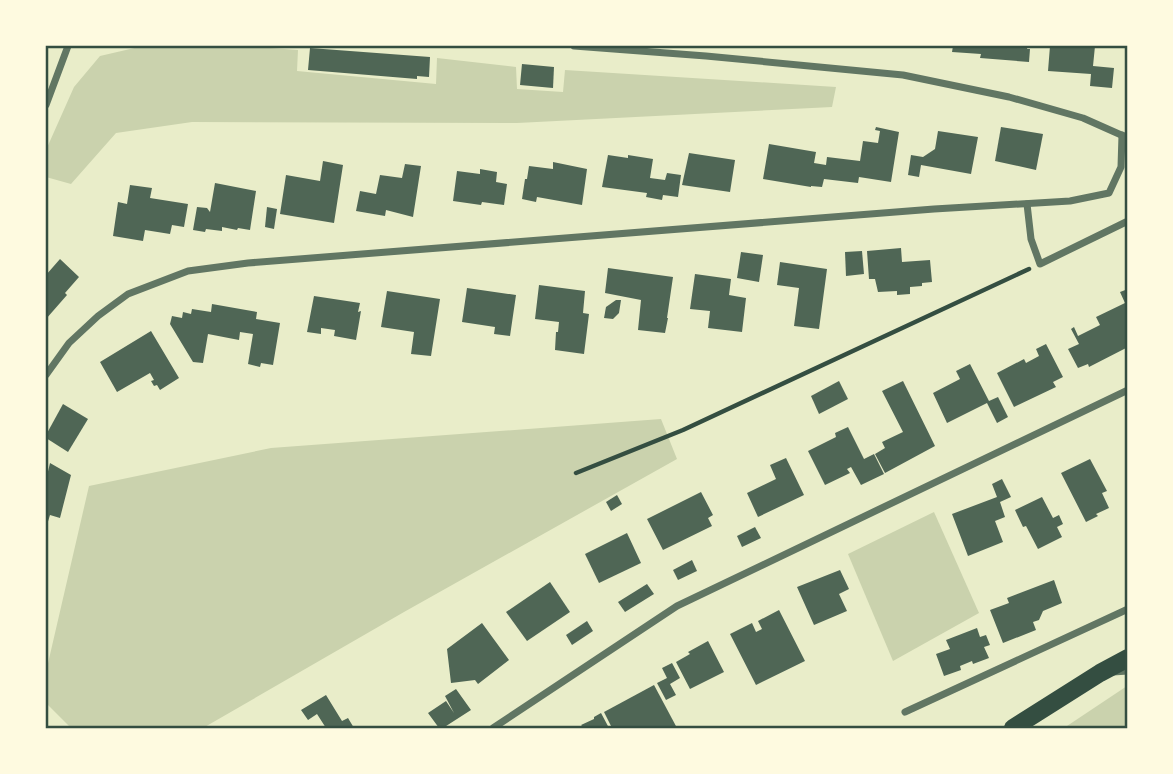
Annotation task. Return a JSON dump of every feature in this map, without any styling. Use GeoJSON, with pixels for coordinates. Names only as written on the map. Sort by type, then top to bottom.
{"type":"FeatureCollection","features":[{"type":"Feature","properties":{"kind":"main road"},"geometry":{"type":"LineString","coordinates":[[1013,729],[1128,658]]}},
{"type":"Feature","properties":{"kind":"street"},"geometry":{"type":"LineString","coordinates":[[46,105],[68,46]]}},
{"type":"Feature","properties":{"kind":"street"},"geometry":{"type":"LineString","coordinates":[[46,375],[69,343],[128,293],[188,271],[262,262],[921,210],[1070,201],[1109,193],[1121,167],[1125,137],[1083,118],[1009,97],[903,75],[574,46]]}},
{"type":"Feature","properties":{"kind":"street"},"geometry":{"type":"LineString","coordinates":[[1027,204],[1031,239],[1040,264],[1128,222]]}},
{"type":"Feature","properties":{"kind":"street"},"geometry":{"type":"LineString","coordinates":[[493,729],[677,606],[1128,390]]}},
{"type":"Feature","properties":{"kind":"street"},"geometry":{"type":"LineString","coordinates":[[905,712],[1128,610]]}},
{"type":"Feature","properties":{"kind":"lane"},"geometry":{"type":"LineString","coordinates":[[1100,673],[1128,672]]}},
{"type":"Feature","properties":{"kind":"path"},"geometry":{"type":"LineString","coordinates":[[576,473],[683,430],[1040,264]]}},
{"type":"Feature","properties":{"kind":"green space"},"geometry":{"type":"Polygon","coordinates":[[[143,46],[242,46],[298,50],[297,71],[436,84],[437,58],[516,67],[517,89],[563,92],[565,70],[836,87],[832,107],[517,123],[192,122],[116,133],[71,184],[46,177],[46,150],[74,87],[100,56],[143,46]]]}},
{"type":"Feature","properties":{"kind":"green space"},"geometry":{"type":"Polygon","coordinates":[[[661,419],[677,459],[203,728],[71,728],[46,703],[46,672],[89,486],[271,448],[661,419]]]}},
{"type":"Feature","properties":{"kind":"green space"},"geometry":{"type":"Polygon","coordinates":[[[934,512],[979,613],[893,661],[848,554],[934,512]]]}},
{"type":"Feature","properties":{"kind":"green space"},"geometry":{"type":"Polygon","coordinates":[[[1127,686],[1127,728],[1064,728],[1127,686]]]}},
{"type":"Feature","properties":{"kind":"building"},"geometry":{"type":"Polygon","coordinates":[[[953,46],[1028,46],[1029,62],[980,58],[981,54],[952,52],[953,46]]]}},
{"type":"Feature","properties":{"kind":"building"},"geometry":{"type":"Polygon","coordinates":[[[1050,46],[1095,46],[1093,66],[1114,68],[1112,88],[1090,86],[1091,74],[1048,71],[1050,46]]]}},
{"type":"Feature","properties":{"kind":"building"},"geometry":{"type":"Polygon","coordinates":[[[310,48],[430,57],[429,77],[417,76],[417,79],[308,70],[310,48]]]}},
{"type":"Feature","properties":{"kind":"building"},"geometry":{"type":"Polygon","coordinates":[[[522,64],[554,67],[553,88],[520,85],[522,64]]]}},
{"type":"Feature","properties":{"kind":"building"},"geometry":{"type":"Polygon","coordinates":[[[876,127],[899,132],[891,182],[859,177],[858,183],[824,179],[822,187],[811,187],[763,179],[769,144],[816,152],[814,163],[826,165],[827,157],[860,161],[863,141],[878,143],[880,131],[875,130],[876,127]]]}},
{"type":"Feature","properties":{"kind":"building"},"geometry":{"type":"Polygon","coordinates":[[[1001,127],[1043,134],[1036,170],[995,161],[1001,127]]]}},
{"type":"Feature","properties":{"kind":"building"},"geometry":{"type":"Polygon","coordinates":[[[938,131],[978,137],[971,174],[921,165],[919,177],[908,175],[911,155],[923,157],[935,149],[938,131]]]}},
{"type":"Feature","properties":{"kind":"building"},"geometry":{"type":"Polygon","coordinates":[[[689,153],[735,160],[730,192],[682,185],[689,153]]]}},
{"type":"Feature","properties":{"kind":"building"},"geometry":{"type":"Polygon","coordinates":[[[608,155],[653,159],[650,178],[665,180],[667,173],[681,175],[678,197],[663,195],[662,200],[646,197],[647,193],[602,187],[608,155]]]}},
{"type":"Feature","properties":{"kind":"building"},"geometry":{"type":"Polygon","coordinates":[[[323,161],[343,165],[334,223],[280,214],[286,175],[320,181],[323,161]]]}},
{"type":"Feature","properties":{"kind":"building"},"geometry":{"type":"Polygon","coordinates":[[[553,162],[587,169],[582,205],[537,197],[536,202],[522,199],[529,166],[553,169],[553,162]]]}},
{"type":"Feature","properties":{"kind":"building"},"geometry":{"type":"Polygon","coordinates":[[[405,164],[421,166],[413,217],[386,210],[385,216],[356,211],[360,191],[376,194],[380,175],[402,178],[405,164]]]}},
{"type":"Feature","properties":{"kind":"building"},"geometry":{"type":"Polygon","coordinates":[[[480,169],[497,172],[496,182],[507,184],[504,205],[453,201],[457,171],[480,174],[480,169]]]}},
{"type":"Feature","properties":{"kind":"building"},"geometry":{"type":"Polygon","coordinates":[[[215,183],[256,191],[250,230],[222,227],[222,231],[193,230],[197,207],[207,208],[210,212],[215,183]]]}},
{"type":"Feature","properties":{"kind":"building"},"geometry":{"type":"Polygon","coordinates":[[[130,185],[152,188],[150,198],[188,204],[184,227],[172,225],[170,234],[145,230],[143,241],[113,236],[118,202],[127,204],[130,185]]]}},
{"type":"Feature","properties":{"kind":"building"},"geometry":{"type":"Polygon","coordinates":[[[267,207],[277,209],[274,229],[265,227],[267,207]]]}},
{"type":"Feature","properties":{"kind":"building"},"geometry":{"type":"Polygon","coordinates":[[[901,248],[902,262],[930,260],[932,282],[910,287],[910,294],[897,295],[897,291],[878,292],[875,279],[869,279],[867,251],[901,248]]]}},
{"type":"Feature","properties":{"kind":"building"},"geometry":{"type":"Polygon","coordinates":[[[862,251],[864,274],[846,276],[845,252],[862,251]]]}},
{"type":"Feature","properties":{"kind":"building"},"geometry":{"type":"Polygon","coordinates":[[[741,252],[763,255],[759,282],[737,278],[741,252]]]}},
{"type":"Feature","properties":{"kind":"building"},"geometry":{"type":"Polygon","coordinates":[[[60,259],[79,277],[46,319],[46,275],[60,259]]]}},
{"type":"Feature","properties":{"kind":"building"},"geometry":{"type":"Polygon","coordinates":[[[780,262],[827,269],[819,329],[794,326],[799,288],[777,285],[780,262]]]}},
{"type":"Feature","properties":{"kind":"building"},"geometry":{"type":"Polygon","coordinates":[[[608,268],[673,277],[665,333],[638,330],[641,300],[605,293],[608,268]]]}},
{"type":"Feature","properties":{"kind":"building"},"geometry":{"type":"Polygon","coordinates":[[[695,274],[731,279],[729,295],[746,298],[742,332],[708,328],[710,311],[690,309],[695,274]]]}},
{"type":"Feature","properties":{"kind":"building"},"geometry":{"type":"Polygon","coordinates":[[[539,285],[585,291],[583,313],[589,314],[584,354],[555,350],[559,322],[535,319],[539,285]]]}},
{"type":"Feature","properties":{"kind":"building"},"geometry":{"type":"Polygon","coordinates":[[[467,288],[516,295],[510,336],[494,334],[495,327],[462,322],[467,288]]]}},
{"type":"Feature","properties":{"kind":"building"},"geometry":{"type":"Polygon","coordinates":[[[1128,289],[1128,347],[1089,367],[1088,364],[1078,368],[1068,349],[1079,344],[1071,329],[1074,327],[1078,336],[1100,325],[1096,317],[1125,303],[1120,292],[1128,289]]]}},
{"type":"Feature","properties":{"kind":"building"},"geometry":{"type":"Polygon","coordinates":[[[387,291],[440,299],[431,356],[411,354],[414,332],[381,327],[387,291]]]}},
{"type":"Feature","properties":{"kind":"building"},"geometry":{"type":"Polygon","coordinates":[[[314,296],[360,303],[356,340],[334,336],[335,330],[321,328],[321,334],[307,332],[314,296]]]}},
{"type":"Feature","properties":{"kind":"building"},"geometry":{"type":"Polygon","coordinates":[[[616,300],[621,300],[619,313],[613,319],[604,318],[606,307],[616,300]]]}},
{"type":"Feature","properties":{"kind":"building"},"geometry":{"type":"Polygon","coordinates":[[[212,304],[257,312],[256,319],[280,323],[273,365],[261,363],[260,367],[248,364],[253,334],[240,332],[239,340],[208,334],[203,363],[193,362],[170,324],[172,316],[182,318],[183,312],[191,314],[192,309],[211,312],[212,304]]]}},
{"type":"Feature","properties":{"kind":"building"},"geometry":{"type":"Polygon","coordinates":[[[151,331],[179,378],[160,390],[151,381],[154,380],[150,373],[117,392],[100,362],[151,331]]]}},
{"type":"Feature","properties":{"kind":"building"},"geometry":{"type":"Polygon","coordinates":[[[1046,344],[1063,377],[1053,382],[1056,387],[1014,407],[997,373],[1024,359],[1026,363],[1039,356],[1036,349],[1046,344]]]}},
{"type":"Feature","properties":{"kind":"building"},"geometry":{"type":"Polygon","coordinates":[[[970,364],[989,401],[998,397],[1008,417],[997,423],[987,403],[947,423],[933,393],[960,379],[956,371],[970,364]]]}},
{"type":"Feature","properties":{"kind":"building"},"geometry":{"type":"Polygon","coordinates":[[[839,381],[848,399],[819,414],[811,396],[839,381]]]}},
{"type":"Feature","properties":{"kind":"building"},"geometry":{"type":"Polygon","coordinates":[[[903,381],[935,446],[885,473],[875,454],[885,448],[882,442],[903,432],[882,391],[903,381]]]}},
{"type":"Feature","properties":{"kind":"building"},"geometry":{"type":"Polygon","coordinates":[[[63,404],[88,419],[68,452],[46,438],[63,404]]]}},
{"type":"Feature","properties":{"kind":"building"},"geometry":{"type":"Polygon","coordinates":[[[848,427],[864,459],[874,454],[884,474],[861,485],[851,467],[847,469],[850,473],[825,485],[808,451],[836,437],[835,433],[848,427]]]}},
{"type":"Feature","properties":{"kind":"building"},"geometry":{"type":"Polygon","coordinates":[[[786,458],[804,495],[758,517],[747,493],[776,479],[770,465],[786,458]]]}},
{"type":"Feature","properties":{"kind":"building"},"geometry":{"type":"Polygon","coordinates":[[[1090,459],[1107,491],[1102,493],[1109,508],[1086,522],[1061,473],[1090,459]]]}},
{"type":"Feature","properties":{"kind":"building"},"geometry":{"type":"Polygon","coordinates":[[[50,463],[71,475],[60,518],[50,515],[46,528],[46,480],[50,463]]]}},
{"type":"Feature","properties":{"kind":"building"},"geometry":{"type":"Polygon","coordinates":[[[1002,479],[1011,497],[1000,502],[1005,517],[995,521],[1003,542],[968,556],[952,514],[997,497],[992,484],[1002,479]]]}},
{"type":"Feature","properties":{"kind":"building"},"geometry":{"type":"Polygon","coordinates":[[[701,492],[713,515],[708,518],[712,526],[663,550],[647,519],[701,492]]]}},
{"type":"Feature","properties":{"kind":"building"},"geometry":{"type":"Polygon","coordinates":[[[617,495],[622,504],[611,511],[606,502],[617,495]]]}},
{"type":"Feature","properties":{"kind":"building"},"geometry":{"type":"Polygon","coordinates":[[[1042,497],[1053,518],[1059,515],[1063,524],[1057,527],[1062,537],[1038,549],[1015,510],[1042,497]]]}},
{"type":"Feature","properties":{"kind":"building"},"geometry":{"type":"Polygon","coordinates":[[[755,527],[761,538],[742,547],[737,536],[755,527]]]}},
{"type":"Feature","properties":{"kind":"building"},"geometry":{"type":"Polygon","coordinates":[[[627,533],[641,563],[599,583],[585,554],[627,533]]]}},
{"type":"Feature","properties":{"kind":"building"},"geometry":{"type":"Polygon","coordinates":[[[692,560],[697,571],[678,580],[673,570],[692,560]]]}},
{"type":"Feature","properties":{"kind":"building"},"geometry":{"type":"Polygon","coordinates":[[[840,570],[849,589],[839,594],[847,611],[814,625],[797,587],[840,570]]]}},
{"type":"Feature","properties":{"kind":"building"},"geometry":{"type":"Polygon","coordinates":[[[1054,580],[1062,603],[1043,611],[1039,620],[1033,622],[1036,630],[1003,643],[990,610],[1009,603],[1007,598],[1054,580]]]}},
{"type":"Feature","properties":{"kind":"building"},"geometry":{"type":"Polygon","coordinates":[[[550,582],[570,612],[527,641],[506,612],[550,582]]]}},
{"type":"Feature","properties":{"kind":"building"},"geometry":{"type":"Polygon","coordinates":[[[647,584],[654,594],[625,612],[618,602],[647,584]]]}},
{"type":"Feature","properties":{"kind":"building"},"geometry":{"type":"Polygon","coordinates":[[[779,610],[805,661],[756,685],[730,634],[752,623],[756,632],[762,629],[758,621],[779,610]]]}},
{"type":"Feature","properties":{"kind":"building"},"geometry":{"type":"Polygon","coordinates":[[[587,621],[593,631],[572,645],[566,635],[587,621]]]}},
{"type":"Feature","properties":{"kind":"building"},"geometry":{"type":"Polygon","coordinates":[[[482,623],[509,660],[478,684],[475,680],[451,683],[447,649],[482,623]]]}},
{"type":"Feature","properties":{"kind":"building"},"geometry":{"type":"Polygon","coordinates":[[[977,628],[980,637],[986,635],[990,645],[984,647],[989,658],[973,664],[972,661],[960,666],[961,670],[944,676],[936,654],[950,649],[946,640],[977,628]]]}},
{"type":"Feature","properties":{"kind":"building"},"geometry":{"type":"Polygon","coordinates":[[[708,641],[724,672],[690,689],[676,662],[708,641]]]}},
{"type":"Feature","properties":{"kind":"building"},"geometry":{"type":"Polygon","coordinates":[[[672,663],[680,678],[670,684],[676,695],[666,700],[657,683],[667,678],[662,668],[672,663]]]}},
{"type":"Feature","properties":{"kind":"building"},"geometry":{"type":"Polygon","coordinates":[[[654,685],[677,728],[612,728],[604,712],[654,685]]]}},
{"type":"Feature","properties":{"kind":"building"},"geometry":{"type":"Polygon","coordinates":[[[456,689],[471,710],[439,728],[428,713],[446,701],[454,713],[445,696],[456,689]]]}},
{"type":"Feature","properties":{"kind":"building"},"geometry":{"type":"Polygon","coordinates":[[[326,695],[342,721],[348,718],[354,728],[326,728],[317,714],[308,720],[301,710],[326,695]]]}},
{"type":"Feature","properties":{"kind":"building"},"geometry":{"type":"Polygon","coordinates":[[[601,713],[609,728],[584,728],[581,725],[594,719],[601,713]]]}}]}
